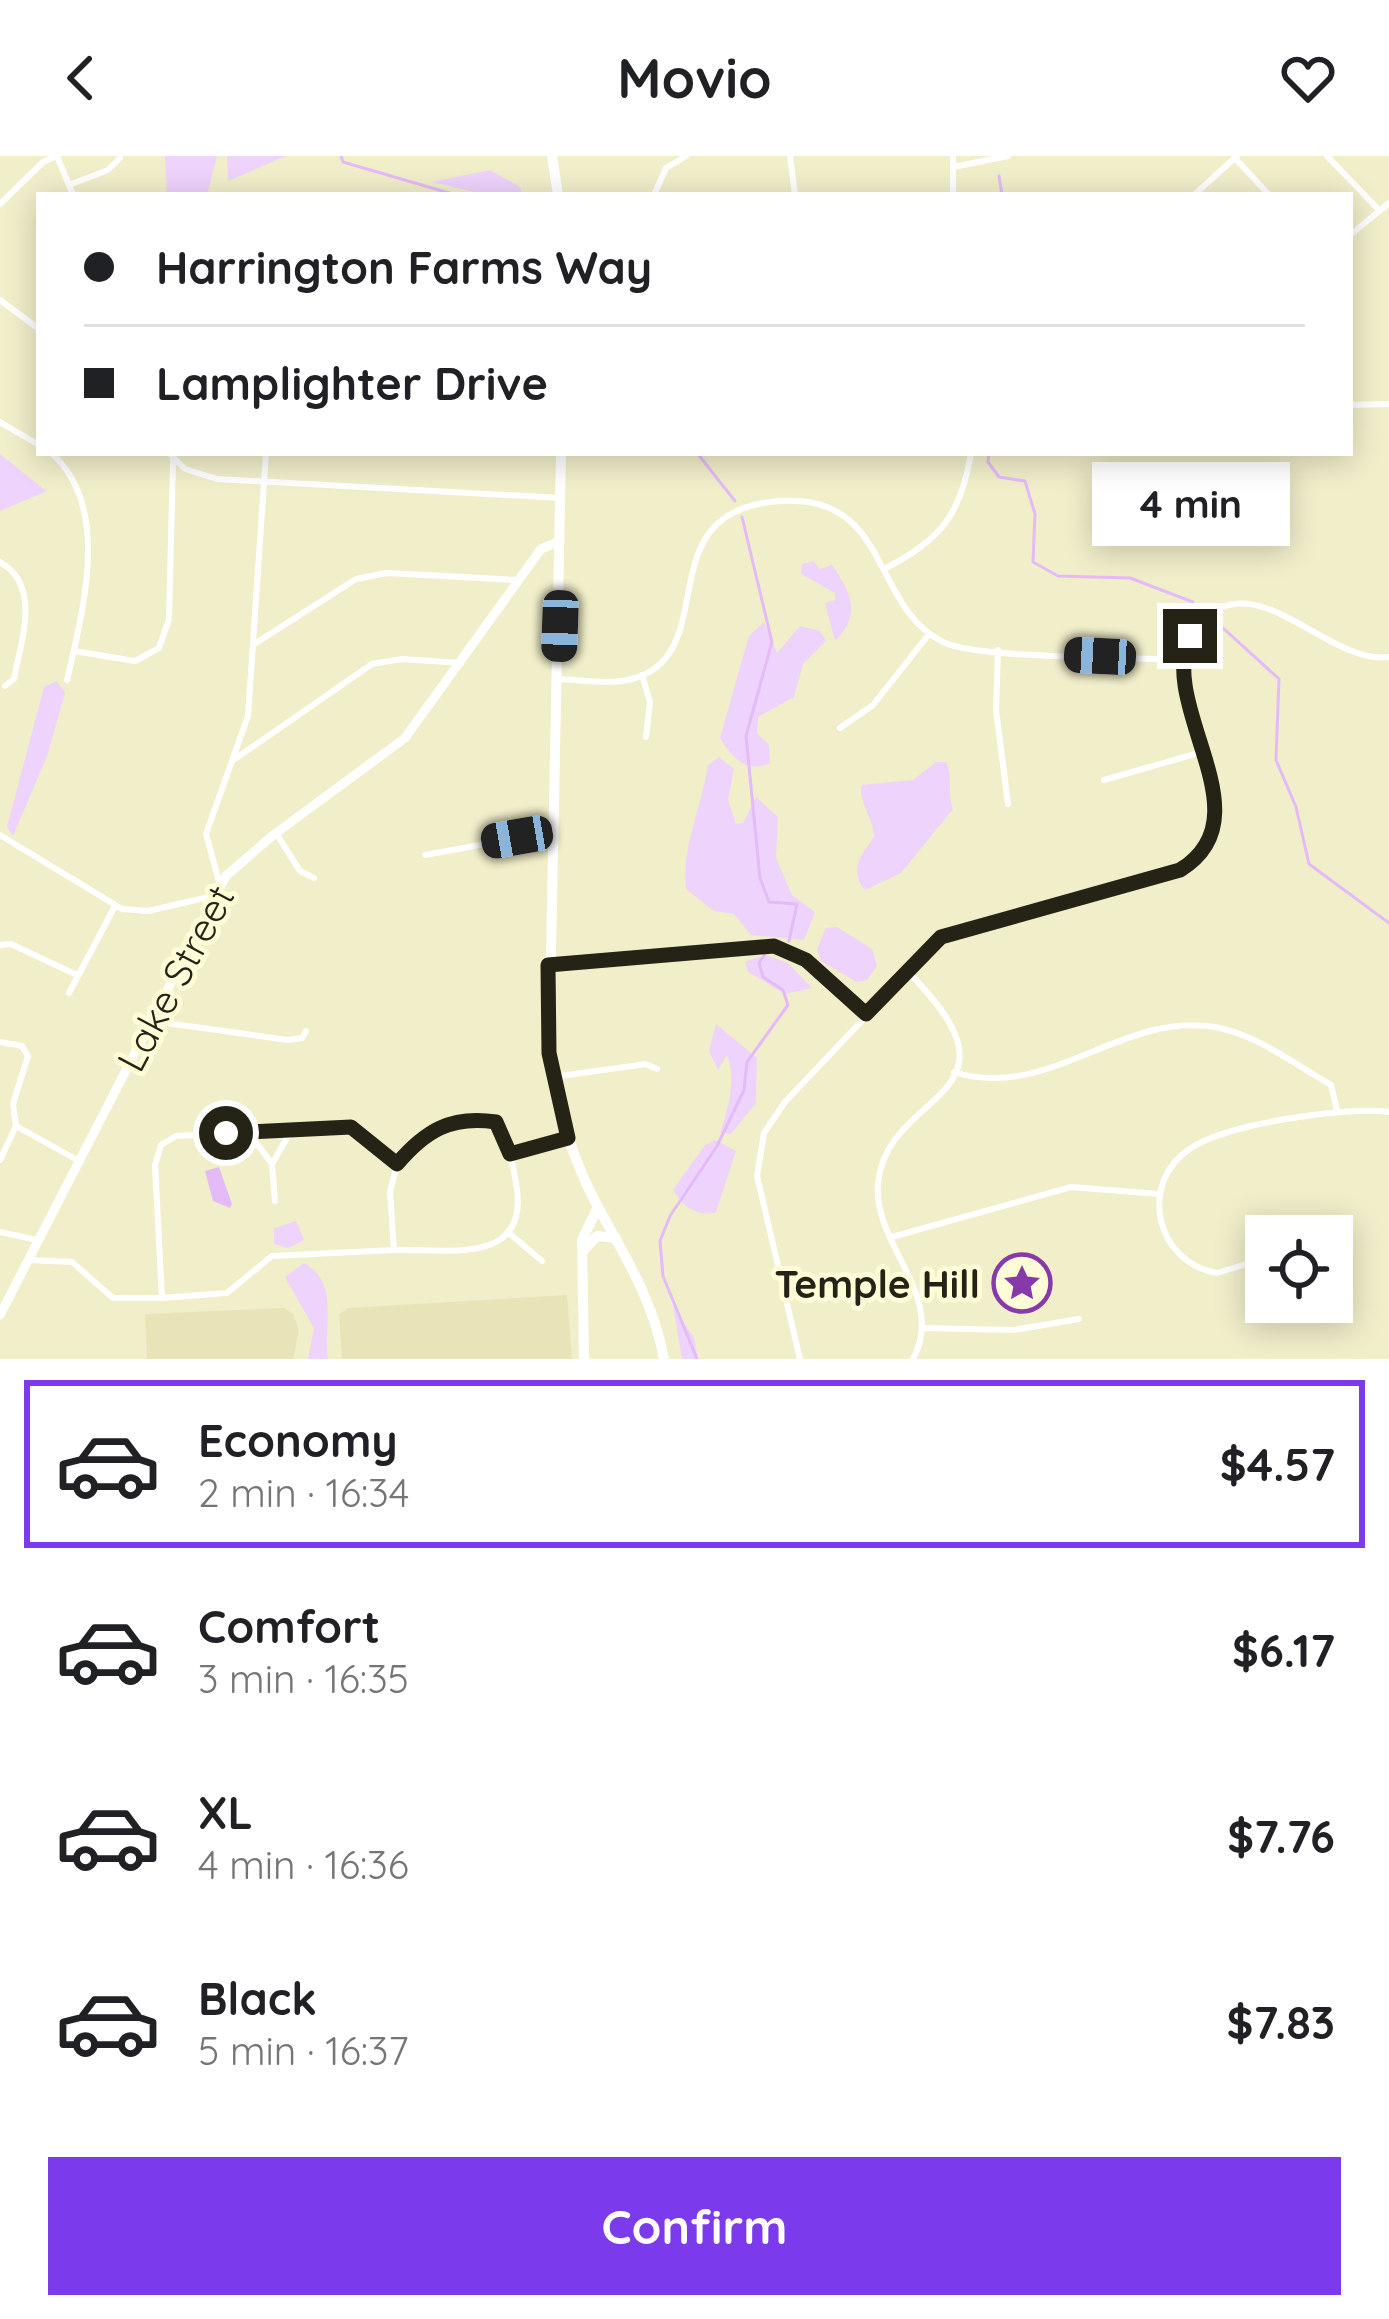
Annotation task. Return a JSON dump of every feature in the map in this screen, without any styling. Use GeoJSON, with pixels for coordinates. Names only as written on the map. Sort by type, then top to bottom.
{"type":"FeatureCollection","features":[{"type":"Feature","properties":{"kind":"main road"},"geometry":{"type":"LineString","coordinates":[[552,156],[558,192]]}},
{"type":"Feature","properties":{"kind":"main road"},"geometry":{"type":"LineString","coordinates":[[561,456],[548,965],[553,1076],[568,1138],[598,1207],[644,1288],[664,1359]]}},
{"type":"Feature","properties":{"kind":"main road"},"geometry":{"type":"LineString","coordinates":[[584,1359],[584,1229],[598,1207]]}},
{"type":"Feature","properties":{"kind":"main road"},"geometry":{"type":"LineString","coordinates":[[582,1254],[593,1237],[617,1239]]}},
{"type":"Feature","properties":{"kind":"street"},"geometry":{"type":"LineString","coordinates":[[0,204],[43,162],[57,156],[72,192]]}},
{"type":"Feature","properties":{"kind":"street"},"geometry":{"type":"LineString","coordinates":[[655,192],[666,168],[686,156]]}},
{"type":"Feature","properties":{"kind":"street"},"geometry":{"type":"LineString","coordinates":[[790,156],[795,192]]}},
{"type":"Feature","properties":{"kind":"street"},"geometry":{"type":"LineString","coordinates":[[953,156],[953,192]]}},
{"type":"Feature","properties":{"kind":"street"},"geometry":{"type":"LineString","coordinates":[[952,167],[1008,156]]}},
{"type":"Feature","properties":{"kind":"street"},"geometry":{"type":"LineString","coordinates":[[1327,156],[1379,210]]}},
{"type":"Feature","properties":{"kind":"street"},"geometry":{"type":"LineString","coordinates":[[1197,192],[1236,157],[1266,192]]}},
{"type":"Feature","properties":{"kind":"street"},"geometry":{"type":"LineString","coordinates":[[69,185],[108,170],[120,158]]}},
{"type":"Feature","properties":{"kind":"street"},"geometry":{"type":"LineString","coordinates":[[1353,232],[1389,203]]}},
{"type":"Feature","properties":{"kind":"street"},"geometry":{"type":"LineString","coordinates":[[0,300],[36,327]]}},
{"type":"Feature","properties":{"kind":"street"},"geometry":{"type":"LineString","coordinates":[[1353,405],[1389,404]]}},
{"type":"Feature","properties":{"kind":"street"},"geometry":{"type":"LineString","coordinates":[[0,422],[36,443]]}},
{"type":"Feature","properties":{"kind":"street"},"geometry":{"type":"LineString","coordinates":[[55,456],[75,477],[86,509],[68,680]]}},
{"type":"Feature","properties":{"kind":"street"},"geometry":{"type":"LineString","coordinates":[[74,651],[135,661],[162,642],[169,615],[171,456]]}},
{"type":"Feature","properties":{"kind":"street"},"geometry":{"type":"LineString","coordinates":[[171,456],[205,477],[561,498]]}},
{"type":"Feature","properties":{"kind":"street"},"geometry":{"type":"LineString","coordinates":[[0,835],[115,906],[148,910],[219,890],[221,879],[206,837],[248,716],[266,456]]}},
{"type":"Feature","properties":{"kind":"street"},"geometry":{"type":"LineString","coordinates":[[886,568],[926,547],[951,521],[963,495],[970,456]]}},
{"type":"Feature","properties":{"kind":"street"},"geometry":{"type":"LineString","coordinates":[[558,679],[623,681],[642,676],[672,648],[699,543],[730,513],[782,500],[828,508],[867,536],[911,617],[952,646],[1180,660]]}},
{"type":"Feature","properties":{"kind":"street","name":"Lake Street"},"geometry":{"type":"LineString","coordinates":[[0,1315],[81,1162],[148,1020],[237,864],[405,738],[545,544],[560,541]]}},
{"type":"Feature","properties":{"kind":"street"},"geometry":{"type":"LineString","coordinates":[[0,562],[20,580],[26,598],[14,679],[4,686]]}},
{"type":"Feature","properties":{"kind":"street"},"geometry":{"type":"LineString","coordinates":[[253,645],[356,579],[387,573],[520,580]]}},
{"type":"Feature","properties":{"kind":"street"},"geometry":{"type":"LineString","coordinates":[[800,1359],[758,1189],[758,1153],[777,1112],[927,947],[958,931],[1188,866],[1207,844],[1215,823],[1215,800],[1180,660],[1203,620],[1225,606],[1271,609],[1356,655],[1389,658]]}},
{"type":"Feature","properties":{"kind":"street"},"geometry":{"type":"LineString","coordinates":[[840,728],[872,705],[929,634]]}},
{"type":"Feature","properties":{"kind":"street"},"geometry":{"type":"LineString","coordinates":[[998,650],[996,712],[1008,804]]}},
{"type":"Feature","properties":{"kind":"street"},"geometry":{"type":"LineString","coordinates":[[232,761],[372,664],[402,659],[461,664]]}},
{"type":"Feature","properties":{"kind":"street"},"geometry":{"type":"LineString","coordinates":[[642,676],[650,710],[646,737]]}},
{"type":"Feature","properties":{"kind":"street"},"geometry":{"type":"LineString","coordinates":[[1104,780],[1202,752]]}},
{"type":"Feature","properties":{"kind":"street"},"geometry":{"type":"LineString","coordinates":[[276,832],[299,871],[314,878]]}},
{"type":"Feature","properties":{"kind":"street"},"geometry":{"type":"LineString","coordinates":[[424,855],[554,832]]}},
{"type":"Feature","properties":{"kind":"street"},"geometry":{"type":"LineString","coordinates":[[69,993],[115,906]]}},
{"type":"Feature","properties":{"kind":"street"},"geometry":{"type":"LineString","coordinates":[[0,944],[11,944],[77,974]]}},
{"type":"Feature","properties":{"kind":"street"},"geometry":{"type":"LineString","coordinates":[[548,965],[774,946],[806,960],[866,1014]]}},
{"type":"Feature","properties":{"kind":"street"},"geometry":{"type":"LineString","coordinates":[[906,970],[956,1028],[954,1072],[883,1164],[879,1204],[919,1301],[923,1328],[913,1359]]}},
{"type":"Feature","properties":{"kind":"street"},"geometry":{"type":"LineString","coordinates":[[148,1020],[288,1040],[302,1038],[307,1031]]}},
{"type":"Feature","properties":{"kind":"street"},"geometry":{"type":"LineString","coordinates":[[954,1072],[1018,1080],[1162,1029],[1213,1027],[1250,1040],[1331,1085],[1337,1110]]}},
{"type":"Feature","properties":{"kind":"street"},"geometry":{"type":"LineString","coordinates":[[0,1042],[22,1046],[28,1056],[13,1104],[16,1126],[0,1160]]}},
{"type":"Feature","properties":{"kind":"street"},"geometry":{"type":"LineString","coordinates":[[553,1076],[643,1064],[657,1069]]}},
{"type":"Feature","properties":{"kind":"street"},"geometry":{"type":"LineString","coordinates":[[1245,1266],[1226,1273],[1191,1264],[1166,1238],[1159,1195],[1170,1168],[1192,1147],[1337,1110],[1389,1112]]}},
{"type":"Feature","properties":{"kind":"street"},"geometry":{"type":"LineString","coordinates":[[28,1260],[72,1262],[116,1299],[162,1298],[227,1293],[272,1256],[480,1248],[509,1233],[520,1207],[510,1154],[496,1122],[447,1124],[428,1130],[397,1164],[390,1192],[394,1250]]}},
{"type":"Feature","properties":{"kind":"street"},"geometry":{"type":"LineString","coordinates":[[16,1126],[81,1162]]}},
{"type":"Feature","properties":{"kind":"street"},"geometry":{"type":"LineString","coordinates":[[162,1298],[154,1180],[158,1150],[178,1136],[351,1127],[397,1164]]}},
{"type":"Feature","properties":{"kind":"street"},"geometry":{"type":"LineString","coordinates":[[272,1164],[291,1131]]}},
{"type":"Feature","properties":{"kind":"street"},"geometry":{"type":"LineString","coordinates":[[249,1132],[272,1164],[275,1201]]}},
{"type":"Feature","properties":{"kind":"street"},"geometry":{"type":"LineString","coordinates":[[510,1154],[568,1138]]}},
{"type":"Feature","properties":{"kind":"street"},"geometry":{"type":"LineString","coordinates":[[892,1238],[1071,1187],[1159,1195]]}},
{"type":"Feature","properties":{"kind":"street"},"geometry":{"type":"LineString","coordinates":[[0,1232],[39,1241]]}},
{"type":"Feature","properties":{"kind":"street"},"geometry":{"type":"LineString","coordinates":[[509,1233],[542,1262]]}},
{"type":"Feature","properties":{"kind":"street"},"geometry":{"type":"LineString","coordinates":[[923,1328],[1014,1330],[1079,1318]]}},
{"type":"Feature","properties":{"kind":"shaded area"},"geometry":{"type":"Polygon","coordinates":[[[165,156],[217,156],[208,192],[167,192],[165,156]]]}},
{"type":"Feature","properties":{"kind":"shaded area"},"geometry":{"type":"Polygon","coordinates":[[[227,156],[286,156],[228,181],[227,156]]]}},
{"type":"Feature","properties":{"kind":"shaded area"},"geometry":{"type":"Polygon","coordinates":[[[490,170],[522,192],[474,192],[432,182],[490,170]]]}},
{"type":"Feature","properties":{"kind":"shaded area"},"geometry":{"type":"Polygon","coordinates":[[[0,454],[46,491],[47,491],[0,511],[0,454]]]}},
{"type":"Feature","properties":{"kind":"shaded area"},"geometry":{"type":"Polygon","coordinates":[[[813,561],[820,569],[832,565],[849,595],[848,623],[835,641],[825,603],[835,600],[835,593],[801,574],[802,564],[813,561]]]}},
{"type":"Feature","properties":{"kind":"shaded area"},"geometry":{"type":"Polygon","coordinates":[[[764,622],[777,653],[800,626],[820,631],[826,641],[803,664],[794,697],[758,717],[757,733],[769,745],[770,763],[754,767],[735,758],[720,738],[749,636],[764,622]]]}},
{"type":"Feature","properties":{"kind":"shaded area"},"geometry":{"type":"Polygon","coordinates":[[[57,681],[65,693],[47,756],[13,836],[7,827],[44,687],[57,681]]]}},
{"type":"Feature","properties":{"kind":"shaded area"},"geometry":{"type":"Polygon","coordinates":[[[719,757],[734,769],[728,800],[736,824],[743,823],[756,797],[778,817],[776,858],[792,895],[815,912],[804,940],[751,935],[734,914],[714,911],[686,889],[689,843],[708,765],[719,757]]]}},
{"type":"Feature","properties":{"kind":"shaded area"},"geometry":{"type":"Polygon","coordinates":[[[936,762],[946,762],[953,809],[901,873],[865,890],[857,868],[874,837],[862,785],[913,780],[936,762]]]}},
{"type":"Feature","properties":{"kind":"shaded area"},"geometry":{"type":"Polygon","coordinates":[[[837,927],[872,949],[877,966],[867,980],[857,982],[821,961],[817,949],[826,928],[837,927]]]}},
{"type":"Feature","properties":{"kind":"shaded area"},"geometry":{"type":"Polygon","coordinates":[[[765,955],[788,963],[812,988],[785,994],[748,972],[745,962],[765,955]]]}},
{"type":"Feature","properties":{"kind":"shaded area"},"geometry":{"type":"Polygon","coordinates":[[[716,1024],[757,1058],[756,1103],[731,1134],[720,1133],[731,1074],[727,1055],[718,1070],[709,1051],[716,1024]]]}},
{"type":"Feature","properties":{"kind":"shaded area"},"geometry":{"type":"Polygon","coordinates":[[[715,1140],[736,1151],[716,1212],[696,1212],[673,1190],[705,1145],[715,1140]]]}},
{"type":"Feature","properties":{"kind":"shaded area"},"geometry":{"type":"Polygon","coordinates":[[[219,1167],[230,1208],[213,1201],[205,1171],[219,1167]]]}},
{"type":"Feature","properties":{"kind":"shaded area"},"geometry":{"type":"Polygon","coordinates":[[[296,1221],[304,1240],[289,1248],[274,1244],[274,1228],[296,1221]]]}},
{"type":"Feature","properties":{"kind":"shaded area"},"geometry":{"type":"Polygon","coordinates":[[[304,1263],[315,1271],[326,1293],[328,1359],[308,1359],[314,1328],[285,1277],[304,1263]]]}},
{"type":"Feature","properties":{"kind":"shaded area"},"geometry":{"type":"Polygon","coordinates":[[[567,1295],[572,1359],[342,1359],[339,1314],[349,1308],[567,1295]]]}},
{"type":"Feature","properties":{"kind":"shaded area"},"geometry":{"type":"Polygon","coordinates":[[[673,1306],[694,1338],[698,1359],[682,1359],[673,1306]]]}},
{"type":"Feature","properties":{"kind":"shaded area"},"geometry":{"type":"Polygon","coordinates":[[[284,1308],[293,1314],[299,1330],[293,1359],[147,1359],[145,1314],[284,1308]]]}},
{"type":"Feature","properties":{"kind":"waterway"},"geometry":{"type":"LineString","coordinates":[[341,156],[343,162],[446,192]]}},
{"type":"Feature","properties":{"kind":"waterway"},"geometry":{"type":"LineString","coordinates":[[999,176],[1002,192]]}},
{"type":"Feature","properties":{"kind":"waterway"},"geometry":{"type":"LineString","coordinates":[[699,456],[735,501]]}},
{"type":"Feature","properties":{"kind":"waterway"},"geometry":{"type":"LineString","coordinates":[[989,456],[999,477],[1025,481],[1035,514],[1033,562],[1058,576],[1130,578],[1193,602]]}},
{"type":"Feature","properties":{"kind":"waterway"},"geometry":{"type":"LineString","coordinates":[[742,517],[772,642],[746,736],[760,878],[769,902],[797,904],[789,941]]}},
{"type":"Feature","properties":{"kind":"waterway"},"geometry":{"type":"LineString","coordinates":[[1223,628],[1279,679],[1276,760],[1296,807],[1309,864],[1389,923]]}},
{"type":"Feature","properties":{"kind":"waterway"},"geometry":{"type":"LineString","coordinates":[[697,1359],[663,1276],[660,1241],[670,1216],[717,1146],[744,1090],[747,1062],[788,1005],[783,990],[763,977],[759,963],[765,954]]}},
{"type":"Feature","properties":{"kind":"place","name":"Temple Hill"},"geometry":{"type":"Point","coordinates":[1022,1283]}},
{"type":"Feature","properties":{"kind":"route"},"geometry":{"type":"LineString","coordinates":[[226,1133],[351,1127],[397,1164],[432,1127],[487,1120],[496,1122],[503,1132],[510,1154],[568,1138],[549,1053],[548,965],[774,946],[806,960],[866,1014],[941,937],[1180,870],[1207,844],[1216,808],[1184,688],[1180,660],[1190,636]]}}]}
